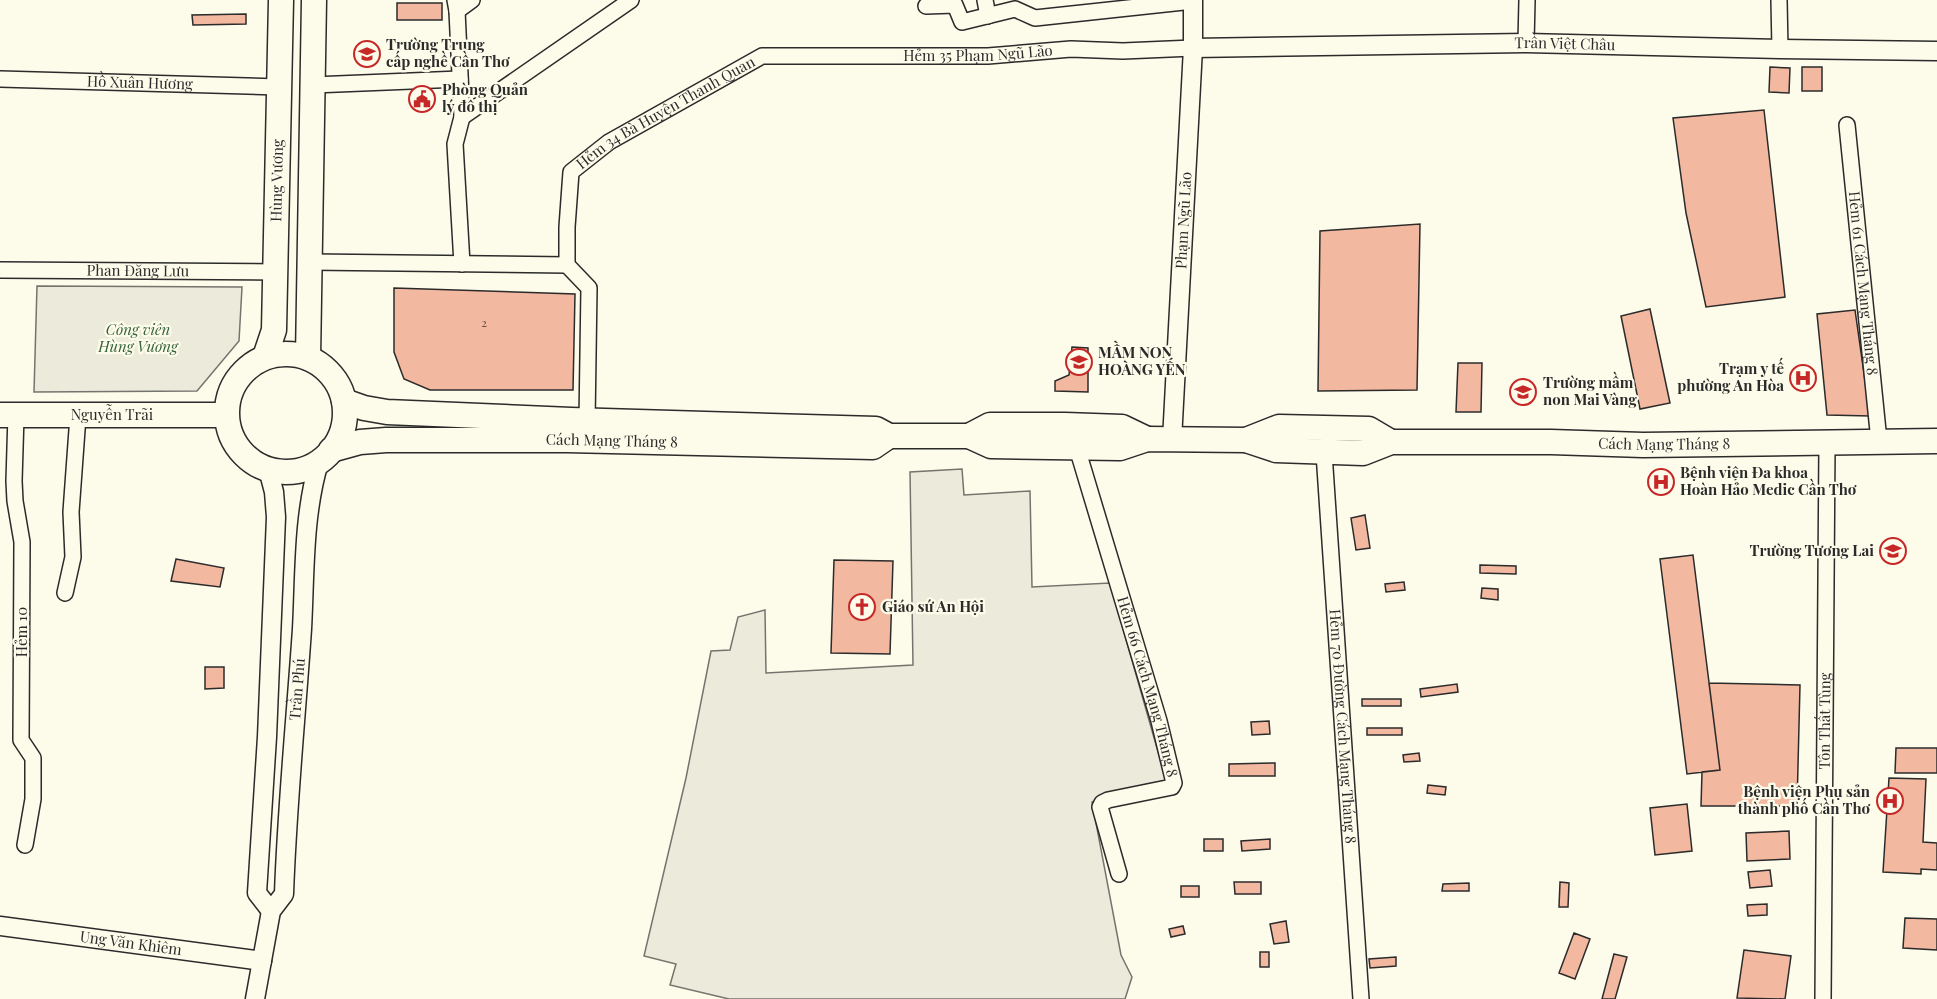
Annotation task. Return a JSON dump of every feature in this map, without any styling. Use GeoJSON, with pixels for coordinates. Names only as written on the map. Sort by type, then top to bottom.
{"type":"FeatureCollection","features":[{"type":"Feature","properties":{"kind":"main road","name":"Hùng Vương"},"geometry":{"type":"LineString","coordinates":[[265,357],[274,330],[281,0]]}},
{"type":"Feature","properties":{"kind":"main road"},"geometry":{"type":"LineString","coordinates":[[308,358],[314,0]]}},
{"type":"Feature","properties":{"kind":"main road"},"geometry":{"type":"LineString","coordinates":[[279,353],[308,358],[321,365],[332,375],[339,387],[345,415],[340,435],[325,456],[303,469],[286,473],[268,469],[251,461],[238,449],[230,432],[226,415],[228,396],[236,379],[249,366],[265,357],[279,353]]}},
{"type":"Feature","properties":{"kind":"main road","name":"Cách Mạng Tháng 8"},"geometry":{"type":"LineString","coordinates":[[344,402],[387,412],[587,421],[876,429],[889,436],[969,436],[991,446],[1120,448],[1146,439],[1246,440],[1276,450],[1363,453],[1391,442],[1643,445],[1937,441]]}},
{"type":"Feature","properties":{"kind":"main road","name":"Nguyễn Trãi"},"geometry":{"type":"LineString","coordinates":[[8,415],[226,415]]}},
{"type":"Feature","properties":{"kind":"main road","name":"Cách Mạng Tháng 8"},"geometry":{"type":"LineString","coordinates":[[969,436],[990,425],[1065,425],[1122,427],[1146,439]]}},
{"type":"Feature","properties":{"kind":"main road","name":"Cách Mạng Tháng 8"},"geometry":{"type":"LineString","coordinates":[[1246,440],[1278,427],[1369,429],[1391,442]]}},
{"type":"Feature","properties":{"kind":"main road","name":"Cách Mạng Tháng 8"},"geometry":{"type":"LineString","coordinates":[[325,456],[360,441],[386,440],[567,440],[873,447],[889,436]]}},
{"type":"Feature","properties":{"kind":"street"},"geometry":{"type":"LineString","coordinates":[[462,264],[455,144],[462,117],[456,5],[472,0]]}},
{"type":"Feature","properties":{"kind":"street"},"geometry":{"type":"LineString","coordinates":[[462,117],[631,0]]}},
{"type":"Feature","properties":{"kind":"street"},"geometry":{"type":"LineString","coordinates":[[985,0],[988,16]]}},
{"type":"Feature","properties":{"kind":"street"},"geometry":{"type":"LineString","coordinates":[[926,6],[955,5],[962,22],[1015,9],[1035,18],[1079,6],[1193,0]]}},
{"type":"Feature","properties":{"kind":"street","name":"Phạm Ngũ Lão"},"geometry":{"type":"LineString","coordinates":[[1172,440],[1193,48],[1193,0]]}},
{"type":"Feature","properties":{"kind":"street"},"geometry":{"type":"LineString","coordinates":[[1526,43],[1527,0]]}},
{"type":"Feature","properties":{"kind":"street"},"geometry":{"type":"LineString","coordinates":[[1779,0],[1780,49]]}},
{"type":"Feature","properties":{"kind":"street","name":"Trần Việt Châu"},"geometry":{"type":"LineString","coordinates":[[1193,48],[1526,43],[1937,51]]}},
{"type":"Feature","properties":{"kind":"street","name":"Hẻm 35 Phạm Ngũ Lão"},"geometry":{"type":"LineString","coordinates":[[762,56],[988,56],[1071,50],[1123,51],[1193,48]]}},
{"type":"Feature","properties":{"kind":"street","name":"Hẻm 34 Bà Huyện Thanh Quan"},"geometry":{"type":"LineString","coordinates":[[567,266],[571,172],[609,142],[762,56]]}},
{"type":"Feature","properties":{"kind":"street","name":"Hồ Xuân Hương"},"geometry":{"type":"LineString","coordinates":[[0,79],[279,87]]}},
{"type":"Feature","properties":{"kind":"street"},"geometry":{"type":"LineString","coordinates":[[313,85],[460,79]]}},
{"type":"Feature","properties":{"kind":"street","name":"Hẻm 61 Cách Mạng Tháng 8"},"geometry":{"type":"LineString","coordinates":[[1847,125],[1879,441]]}},
{"type":"Feature","properties":{"kind":"street"},"geometry":{"type":"LineString","coordinates":[[310,262],[567,266],[589,288],[587,421]]}},
{"type":"Feature","properties":{"kind":"street","name":"Phan Đăng Lưu"},"geometry":{"type":"LineString","coordinates":[[0,270],[276,272]]}},
{"type":"Feature","properties":{"kind":"street","name":"Hẻm 10"},"geometry":{"type":"LineString","coordinates":[[8,415],[22,542],[21,740],[33,758],[33,799],[25,845]]}},
{"type":"Feature","properties":{"kind":"street"},"geometry":{"type":"LineString","coordinates":[[65,593],[73,557],[71,512],[78,416]]}},
{"type":"Feature","properties":{"kind":"street","name":"Tôn Thất Tùng"},"geometry":{"type":"LineString","coordinates":[[1823,999],[1827,443]]}},
{"type":"Feature","properties":{"kind":"street","name":"Hẻm 66 Cách Mạng Tháng 8"},"geometry":{"type":"LineString","coordinates":[[1077,448],[1159,721],[1174,783],[1172,787],[1102,803],[1100,807],[1119,874]]}},
{"type":"Feature","properties":{"kind":"street","name":"Hẻm 70 Đường Cách Mạng Tháng 8"},"geometry":{"type":"LineString","coordinates":[[1324,453],[1361,999]]}},
{"type":"Feature","properties":{"kind":"street","name":"Trần Phú"},"geometry":{"type":"LineString","coordinates":[[255,999],[271,911],[284,894],[307,514],[311,488],[325,456]]}},
{"type":"Feature","properties":{"kind":"street","name":"Trần Phú"},"geometry":{"type":"LineString","coordinates":[[268,469],[274,492],[276,517],[267,737],[257,893],[271,911]]}},
{"type":"Feature","properties":{"kind":"street","name":"Ung Văn Khiêm"},"geometry":{"type":"LineString","coordinates":[[0,926],[262,961]]}},
{"type":"Feature","properties":{"kind":"green space","name":"Công viên Hùng Vương"},"geometry":{"type":"Polygon","coordinates":[[[37,286],[242,287],[239,341],[197,391],[34,392],[37,286]]]}},
{"type":"Feature","properties":{"kind":"green space"},"geometry":{"type":"Polygon","coordinates":[[[962,469],[964,495],[1030,491],[1032,587],[1110,583],[1166,780],[1092,802],[1121,955],[1132,977],[1125,999],[729,999],[670,985],[676,964],[644,956],[686,778],[711,651],[730,650],[738,617],[765,610],[766,673],[913,665],[910,472],[962,469]]]}},
{"type":"Feature","properties":{"kind":"building"},"geometry":{"type":"Polygon","coordinates":[[[397,3],[442,3],[442,20],[397,20],[397,3]]]}},
{"type":"Feature","properties":{"kind":"building"},"geometry":{"type":"Polygon","coordinates":[[[246,14],[246,24],[193,25],[192,15],[246,14]]]}},
{"type":"Feature","properties":{"kind":"building"},"geometry":{"type":"Polygon","coordinates":[[[1770,67],[1790,68],[1789,93],[1769,92],[1770,67]]]}},
{"type":"Feature","properties":{"kind":"building"},"geometry":{"type":"Polygon","coordinates":[[[1802,67],[1822,67],[1822,91],[1802,91],[1802,67]]]}},
{"type":"Feature","properties":{"kind":"building"},"geometry":{"type":"Polygon","coordinates":[[[1764,110],[1785,297],[1706,307],[1686,213],[1673,118],[1764,110]]]}},
{"type":"Feature","properties":{"kind":"building"},"geometry":{"type":"Polygon","coordinates":[[[1420,224],[1417,390],[1318,391],[1320,231],[1420,224]]]}},
{"type":"Feature","properties":{"kind":"building"},"geometry":{"type":"Polygon","coordinates":[[[394,288],[575,294],[573,390],[430,390],[404,379],[394,352],[394,288]]]}},
{"type":"Feature","properties":{"kind":"building"},"geometry":{"type":"Polygon","coordinates":[[[1650,309],[1670,403],[1640,409],[1621,316],[1650,309]]]}},
{"type":"Feature","properties":{"kind":"building"},"geometry":{"type":"Polygon","coordinates":[[[1855,310],[1870,416],[1827,415],[1817,314],[1855,310]]]}},
{"type":"Feature","properties":{"kind":"building","name":"MẦM NON HOÀNG YẾN"},"geometry":{"type":"Polygon","coordinates":[[[1072,347],[1088,348],[1088,392],[1055,391],[1055,381],[1069,375],[1072,347]]]}},
{"type":"Feature","properties":{"kind":"building"},"geometry":{"type":"Polygon","coordinates":[[[1458,363],[1482,363],[1481,412],[1456,412],[1458,363]]]}},
{"type":"Feature","properties":{"kind":"building"},"geometry":{"type":"Polygon","coordinates":[[[1365,515],[1370,548],[1356,550],[1351,518],[1365,515]]]}},
{"type":"Feature","properties":{"kind":"building"},"geometry":{"type":"Polygon","coordinates":[[[1693,555],[1720,770],[1687,774],[1660,559],[1693,555]]]}},
{"type":"Feature","properties":{"kind":"building"},"geometry":{"type":"Polygon","coordinates":[[[176,559],[224,568],[220,587],[171,581],[176,559]]]}},
{"type":"Feature","properties":{"kind":"building","name":"Giáo sứ An Hội"},"geometry":{"type":"Polygon","coordinates":[[[834,560],[893,561],[890,654],[831,653],[834,560]]]}},
{"type":"Feature","properties":{"kind":"building"},"geometry":{"type":"Polygon","coordinates":[[[1480,565],[1516,566],[1516,574],[1480,573],[1480,565]]]}},
{"type":"Feature","properties":{"kind":"building"},"geometry":{"type":"Polygon","coordinates":[[[1404,582],[1405,590],[1386,592],[1385,584],[1404,582]]]}},
{"type":"Feature","properties":{"kind":"building"},"geometry":{"type":"Polygon","coordinates":[[[1482,588],[1498,589],[1498,600],[1481,598],[1482,588]]]}},
{"type":"Feature","properties":{"kind":"building"},"geometry":{"type":"Polygon","coordinates":[[[205,667],[224,667],[224,688],[205,689],[205,667]]]}},
{"type":"Feature","properties":{"kind":"building"},"geometry":{"type":"Polygon","coordinates":[[[1709,683],[1800,685],[1797,806],[1701,806],[1702,772],[1720,770],[1709,683]]]}},
{"type":"Feature","properties":{"kind":"building"},"geometry":{"type":"Polygon","coordinates":[[[1457,684],[1458,692],[1421,697],[1420,689],[1457,684]]]}},
{"type":"Feature","properties":{"kind":"building"},"geometry":{"type":"Polygon","coordinates":[[[1362,699],[1401,699],[1401,706],[1362,706],[1362,699]]]}},
{"type":"Feature","properties":{"kind":"building"},"geometry":{"type":"Polygon","coordinates":[[[1269,721],[1270,734],[1252,735],[1251,722],[1269,721]]]}},
{"type":"Feature","properties":{"kind":"building"},"geometry":{"type":"Polygon","coordinates":[[[1367,728],[1402,728],[1402,735],[1367,735],[1367,728]]]}},
{"type":"Feature","properties":{"kind":"building"},"geometry":{"type":"Polygon","coordinates":[[[1896,748],[1937,748],[1937,773],[1895,773],[1896,748]]]}},
{"type":"Feature","properties":{"kind":"building"},"geometry":{"type":"Polygon","coordinates":[[[1419,753],[1420,761],[1404,762],[1403,755],[1419,753]]]}},
{"type":"Feature","properties":{"kind":"building"},"geometry":{"type":"Polygon","coordinates":[[[1275,763],[1275,776],[1229,776],[1229,764],[1275,763]]]}},
{"type":"Feature","properties":{"kind":"building"},"geometry":{"type":"Polygon","coordinates":[[[1889,778],[1926,779],[1923,842],[1937,843],[1937,870],[1921,869],[1921,874],[1883,872],[1889,778]]]}},
{"type":"Feature","properties":{"kind":"building"},"geometry":{"type":"Polygon","coordinates":[[[1428,785],[1446,787],[1445,795],[1427,793],[1428,785]]]}},
{"type":"Feature","properties":{"kind":"building"},"geometry":{"type":"Polygon","coordinates":[[[1687,804],[1692,851],[1655,855],[1650,808],[1687,804]]]}},
{"type":"Feature","properties":{"kind":"building"},"geometry":{"type":"Polygon","coordinates":[[[1789,831],[1790,859],[1747,861],[1746,833],[1789,831]]]}},
{"type":"Feature","properties":{"kind":"building"},"geometry":{"type":"Polygon","coordinates":[[[1204,839],[1223,839],[1223,851],[1204,851],[1204,839]]]}},
{"type":"Feature","properties":{"kind":"building"},"geometry":{"type":"Polygon","coordinates":[[[1270,839],[1270,849],[1242,851],[1241,841],[1270,839]]]}},
{"type":"Feature","properties":{"kind":"building"},"geometry":{"type":"Polygon","coordinates":[[[1770,870],[1772,886],[1750,888],[1748,872],[1770,870]]]}},
{"type":"Feature","properties":{"kind":"building"},"geometry":{"type":"Polygon","coordinates":[[[1234,882],[1261,882],[1261,894],[1235,894],[1234,882]]]}},
{"type":"Feature","properties":{"kind":"building"},"geometry":{"type":"Polygon","coordinates":[[[1560,882],[1569,883],[1568,907],[1559,907],[1560,882]]]}},
{"type":"Feature","properties":{"kind":"building"},"geometry":{"type":"Polygon","coordinates":[[[1469,883],[1469,891],[1442,891],[1443,884],[1469,883]]]}},
{"type":"Feature","properties":{"kind":"building"},"geometry":{"type":"Polygon","coordinates":[[[1181,886],[1199,886],[1199,897],[1181,897],[1181,886]]]}},
{"type":"Feature","properties":{"kind":"building"},"geometry":{"type":"Polygon","coordinates":[[[1767,904],[1767,915],[1748,916],[1747,905],[1767,904]]]}},
{"type":"Feature","properties":{"kind":"building"},"geometry":{"type":"Polygon","coordinates":[[[1905,918],[1937,919],[1937,950],[1903,948],[1905,918]]]}},
{"type":"Feature","properties":{"kind":"building"},"geometry":{"type":"Polygon","coordinates":[[[1286,921],[1289,942],[1274,944],[1270,924],[1286,921]]]}},
{"type":"Feature","properties":{"kind":"building"},"geometry":{"type":"Polygon","coordinates":[[[1183,926],[1185,934],[1171,937],[1169,929],[1183,926]]]}},
{"type":"Feature","properties":{"kind":"building"},"geometry":{"type":"Polygon","coordinates":[[[1574,933],[1590,939],[1575,979],[1559,973],[1574,933]]]}},
{"type":"Feature","properties":{"kind":"building"},"geometry":{"type":"Polygon","coordinates":[[[1744,950],[1791,956],[1785,999],[1737,998],[1744,950]]]}},
{"type":"Feature","properties":{"kind":"building"},"geometry":{"type":"Polygon","coordinates":[[[1260,952],[1269,952],[1269,967],[1260,967],[1260,952]]]}},
{"type":"Feature","properties":{"kind":"building"},"geometry":{"type":"Polygon","coordinates":[[[1614,954],[1627,957],[1615,999],[1602,999],[1614,954]]]}},
{"type":"Feature","properties":{"kind":"building"},"geometry":{"type":"Polygon","coordinates":[[[1396,957],[1396,966],[1370,968],[1369,959],[1396,957]]]}},
{"type":"Feature","properties":{"kind":"place","name":"Trường Trung cấp nghề Cần Thơ"},"geometry":{"type":"Point","coordinates":[367,54]}},
{"type":"Feature","properties":{"kind":"place","name":"Phòng Quản lý đô thị"},"geometry":{"type":"Point","coordinates":[422,99]}},
{"type":"Feature","properties":{"kind":"place","name":"MẦM NON HOÀNG YẾN"},"geometry":{"type":"Point","coordinates":[1079,362]}},
{"type":"Feature","properties":{"kind":"place","name":"Trạm y tế phường An Hòa"},"geometry":{"type":"Point","coordinates":[1803,378]}},
{"type":"Feature","properties":{"kind":"place","name":"Trường mầm non Mai Vàng"},"geometry":{"type":"Point","coordinates":[1523,392]}},
{"type":"Feature","properties":{"kind":"place","name":"Bệnh viện Đa khoa Hoàn Hảo Medic Cần Thơ"},"geometry":{"type":"Point","coordinates":[1661,482]}},
{"type":"Feature","properties":{"kind":"place","name":"Trường Tương Lai"},"geometry":{"type":"Point","coordinates":[1893,551]}},
{"type":"Feature","properties":{"kind":"place","name":"Giáo sứ An Hội"},"geometry":{"type":"Point","coordinates":[862,607]}},
{"type":"Feature","properties":{"kind":"place","name":"Bệnh viện Phụ sản thành phố Cần Thơ"},"geometry":{"type":"Point","coordinates":[1890,801]}}]}
